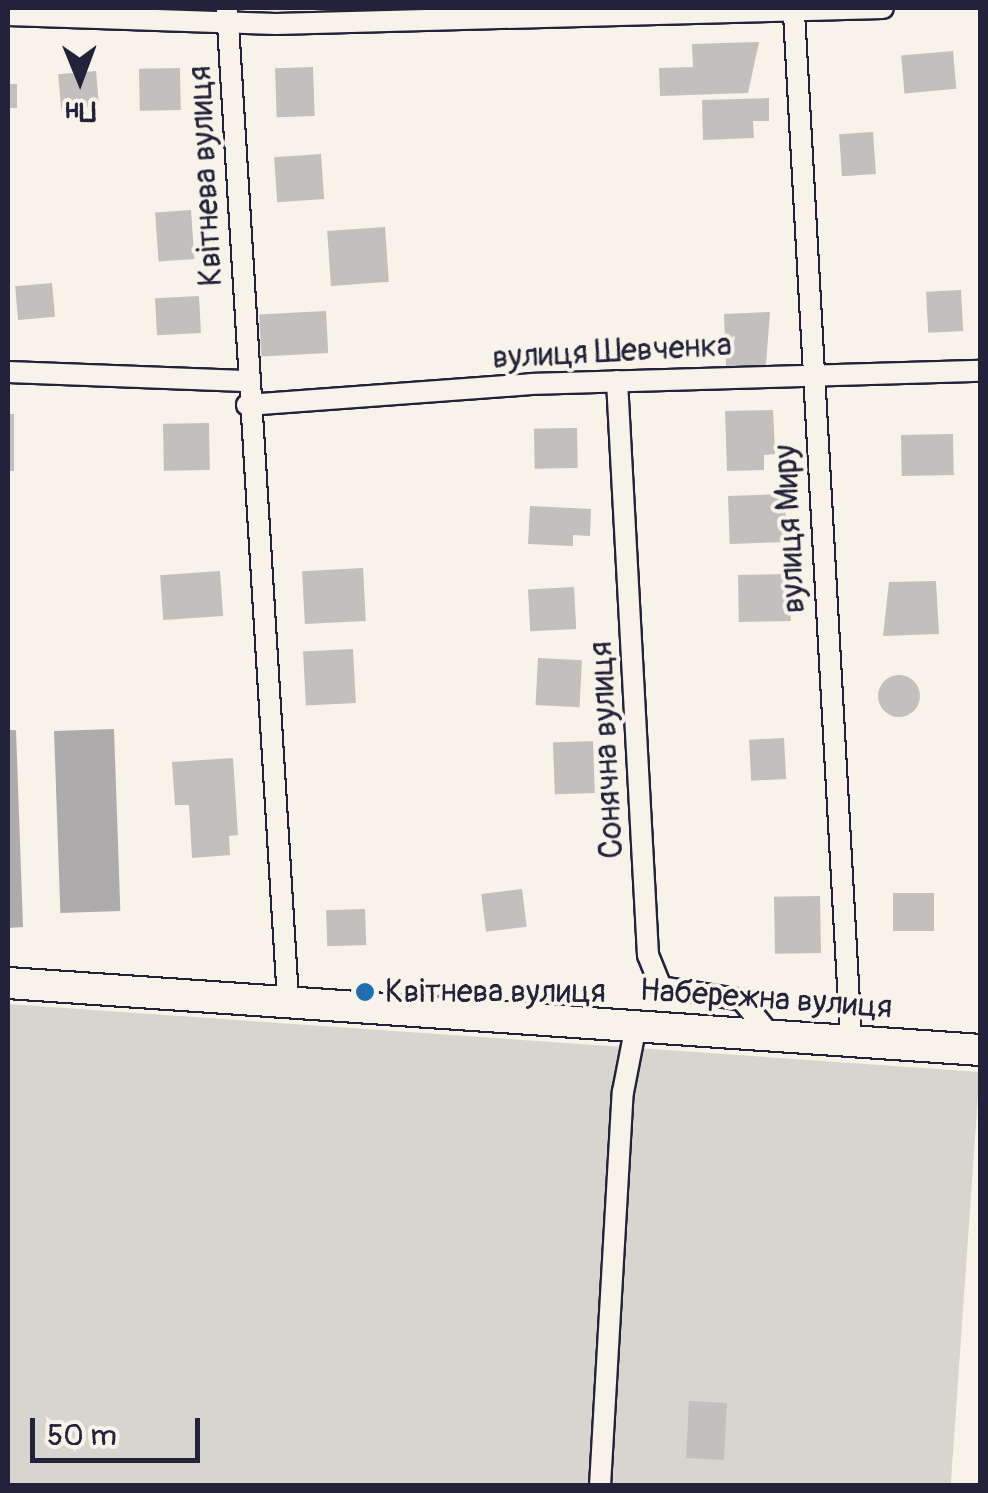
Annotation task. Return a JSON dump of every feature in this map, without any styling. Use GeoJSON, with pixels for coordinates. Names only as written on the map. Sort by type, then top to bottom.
{"type":"FeatureCollection","features":[{"type":"Feature","properties":{"kind":"street"},"geometry":{"type":"LineString","coordinates":[[8,16],[228,12],[276,24],[794,14],[883,8]]}},
{"type":"Feature","properties":{"kind":"street","name":"Квітнева вулиця"},"geometry":{"type":"LineString","coordinates":[[228,12],[245,381],[288,1001]]}},
{"type":"Feature","properties":{"kind":"street","name":"вулиця Миру"},"geometry":{"type":"LineString","coordinates":[[794,14],[851,1040]]}},
{"type":"Feature","properties":{"kind":"street","name":"вулиця Шевченка"},"geometry":{"type":"LineString","coordinates":[[247,405],[617,381],[980,371]]}},
{"type":"Feature","properties":{"kind":"street"},"geometry":{"type":"LineString","coordinates":[[8,372],[245,381]]}},
{"type":"Feature","properties":{"kind":"street","name":"Сонячна вулиця"},"geometry":{"type":"LineString","coordinates":[[617,381],[648,956],[662,987],[742,1000],[770,1034]]}},
{"type":"Feature","properties":{"kind":"street","name":"Набережна вулиця"},"geometry":{"type":"LineString","coordinates":[[8,983],[980,1050]]}},
{"type":"Feature","properties":{"kind":"street"},"geometry":{"type":"LineString","coordinates":[[600,1486],[623,1092],[636,1025]]}},
{"type":"Feature","properties":{"kind":"shaded area"},"geometry":{"type":"Polygon","coordinates":[[[114,729],[120,911],[60,913],[54,731],[114,729]]]}},
{"type":"Feature","properties":{"kind":"shaded area"},"geometry":{"type":"Polygon","coordinates":[[[8,730],[16,730],[23,927],[8,928],[8,730]]]}},
{"type":"Feature","properties":{"kind":"shaded area"},"geometry":{"type":"Polygon","coordinates":[[[8,1004],[980,1072],[951,1486],[8,1486],[8,1004]]]}},
{"type":"Feature","properties":{"kind":"building"},"geometry":{"type":"Polygon","coordinates":[[[759,42],[748,93],[660,96],[659,68],[693,67],[692,44],[759,42]]]}},
{"type":"Feature","properties":{"kind":"building"},"geometry":{"type":"Polygon","coordinates":[[[953,51],[956,89],[905,93],[901,56],[953,51]]]}},
{"type":"Feature","properties":{"kind":"building"},"geometry":{"type":"Polygon","coordinates":[[[313,67],[315,116],[277,117],[275,68],[313,67]]]}},
{"type":"Feature","properties":{"kind":"building"},"geometry":{"type":"Polygon","coordinates":[[[180,68],[181,110],[140,111],[139,69],[180,68]]]}},
{"type":"Feature","properties":{"kind":"building"},"geometry":{"type":"Polygon","coordinates":[[[96,71],[99,107],[61,110],[58,74],[96,71]]]}},
{"type":"Feature","properties":{"kind":"building"},"geometry":{"type":"Polygon","coordinates":[[[8,84],[17,84],[17,108],[8,108],[8,84]]]}},
{"type":"Feature","properties":{"kind":"building"},"geometry":{"type":"Polygon","coordinates":[[[769,98],[769,121],[753,121],[754,138],[703,140],[702,100],[769,98]]]}},
{"type":"Feature","properties":{"kind":"building"},"geometry":{"type":"Polygon","coordinates":[[[873,132],[876,174],[842,176],[839,134],[873,132]]]}},
{"type":"Feature","properties":{"kind":"building"},"geometry":{"type":"Polygon","coordinates":[[[321,154],[324,199],[277,202],[274,157],[321,154]]]}},
{"type":"Feature","properties":{"kind":"building"},"geometry":{"type":"Polygon","coordinates":[[[191,210],[194,259],[159,261],[155,213],[191,210]]]}},
{"type":"Feature","properties":{"kind":"building"},"geometry":{"type":"Polygon","coordinates":[[[385,227],[389,282],[331,286],[327,231],[385,227]]]}},
{"type":"Feature","properties":{"kind":"building"},"geometry":{"type":"Polygon","coordinates":[[[52,283],[55,317],[18,320],[15,286],[52,283]]]}},
{"type":"Feature","properties":{"kind":"building"},"geometry":{"type":"Polygon","coordinates":[[[961,290],[963,331],[928,333],[926,292],[961,290]]]}},
{"type":"Feature","properties":{"kind":"building"},"geometry":{"type":"Polygon","coordinates":[[[199,296],[201,333],[157,335],[155,298],[199,296]]]}},
{"type":"Feature","properties":{"kind":"building"},"geometry":{"type":"Polygon","coordinates":[[[326,311],[328,353],[261,356],[259,315],[326,311]]]}},
{"type":"Feature","properties":{"kind":"building"},"geometry":{"type":"Polygon","coordinates":[[[770,312],[766,365],[726,366],[724,314],[770,312]]]}},
{"type":"Feature","properties":{"kind":"building"},"geometry":{"type":"Polygon","coordinates":[[[773,410],[775,454],[764,455],[764,470],[727,471],[725,411],[773,410]]]}},
{"type":"Feature","properties":{"kind":"building"},"geometry":{"type":"Polygon","coordinates":[[[8,414],[14,414],[14,471],[8,471],[8,414]]]}},
{"type":"Feature","properties":{"kind":"building"},"geometry":{"type":"Polygon","coordinates":[[[209,423],[210,470],[164,471],[163,424],[209,423]]]}},
{"type":"Feature","properties":{"kind":"building"},"geometry":{"type":"Polygon","coordinates":[[[577,428],[578,468],[535,469],[534,429],[577,428]]]}},
{"type":"Feature","properties":{"kind":"building"},"geometry":{"type":"Polygon","coordinates":[[[953,434],[954,475],[902,476],[901,435],[953,434]]]}},
{"type":"Feature","properties":{"kind":"building"},"geometry":{"type":"Polygon","coordinates":[[[785,494],[787,542],[730,544],[728,496],[785,494]]]}},
{"type":"Feature","properties":{"kind":"building"},"geometry":{"type":"Polygon","coordinates":[[[530,506],[591,509],[590,536],[573,535],[573,546],[528,544],[530,506]]]}},
{"type":"Feature","properties":{"kind":"building"},"geometry":{"type":"Polygon","coordinates":[[[363,568],[366,621],[305,624],[302,571],[363,568]]]}},
{"type":"Feature","properties":{"kind":"building"},"geometry":{"type":"Polygon","coordinates":[[[220,571],[223,616],[163,620],[160,575],[220,571]]]}},
{"type":"Feature","properties":{"kind":"building"},"geometry":{"type":"Polygon","coordinates":[[[790,574],[791,621],[739,622],[738,575],[790,574]]]}},
{"type":"Feature","properties":{"kind":"building"},"geometry":{"type":"Polygon","coordinates":[[[936,581],[939,634],[883,636],[889,582],[936,581]]]}},
{"type":"Feature","properties":{"kind":"building"},"geometry":{"type":"Polygon","coordinates":[[[574,587],[576,629],[530,631],[528,589],[574,587]]]}},
{"type":"Feature","properties":{"kind":"building"},"geometry":{"type":"Polygon","coordinates":[[[353,649],[356,703],[306,706],[303,652],[353,649]]]}},
{"type":"Feature","properties":{"kind":"building"},"geometry":{"type":"Polygon","coordinates":[[[538,658],[582,660],[579,707],[536,705],[538,658]]]}},
{"type":"Feature","properties":{"kind":"building"},"geometry":{"type":"Polygon","coordinates":[[[899,675],[914,681],[920,696],[914,711],[899,717],[884,711],[878,696],[884,681],[899,675]]]}},
{"type":"Feature","properties":{"kind":"building"},"geometry":{"type":"Polygon","coordinates":[[[784,738],[786,779],[751,781],[749,740],[784,738]]]}},
{"type":"Feature","properties":{"kind":"building"},"geometry":{"type":"Polygon","coordinates":[[[593,741],[595,793],[555,794],[553,742],[593,741]]]}},
{"type":"Feature","properties":{"kind":"building"},"geometry":{"type":"Polygon","coordinates":[[[233,758],[238,835],[229,836],[230,855],[192,858],[189,805],[175,805],[172,762],[233,758]]]}},
{"type":"Feature","properties":{"kind":"building"},"geometry":{"type":"Polygon","coordinates":[[[522,889],[527,927],[486,932],[481,894],[522,889]]]}},
{"type":"Feature","properties":{"kind":"building"},"geometry":{"type":"Polygon","coordinates":[[[893,893],[934,893],[934,931],[893,931],[893,893]]]}},
{"type":"Feature","properties":{"kind":"building"},"geometry":{"type":"Polygon","coordinates":[[[820,896],[821,953],[775,954],[774,897],[820,896]]]}},
{"type":"Feature","properties":{"kind":"building"},"geometry":{"type":"Polygon","coordinates":[[[365,909],[366,945],[327,946],[326,910],[365,909]]]}},
{"type":"Feature","properties":{"kind":"building"},"geometry":{"type":"Polygon","coordinates":[[[689,1401],[727,1403],[724,1460],[686,1458],[689,1401]]]}},
{"type":"Feature","properties":{"kind":"place","name":"Квітнева вулиця"},"geometry":{"type":"Point","coordinates":[365,992]}}]}
